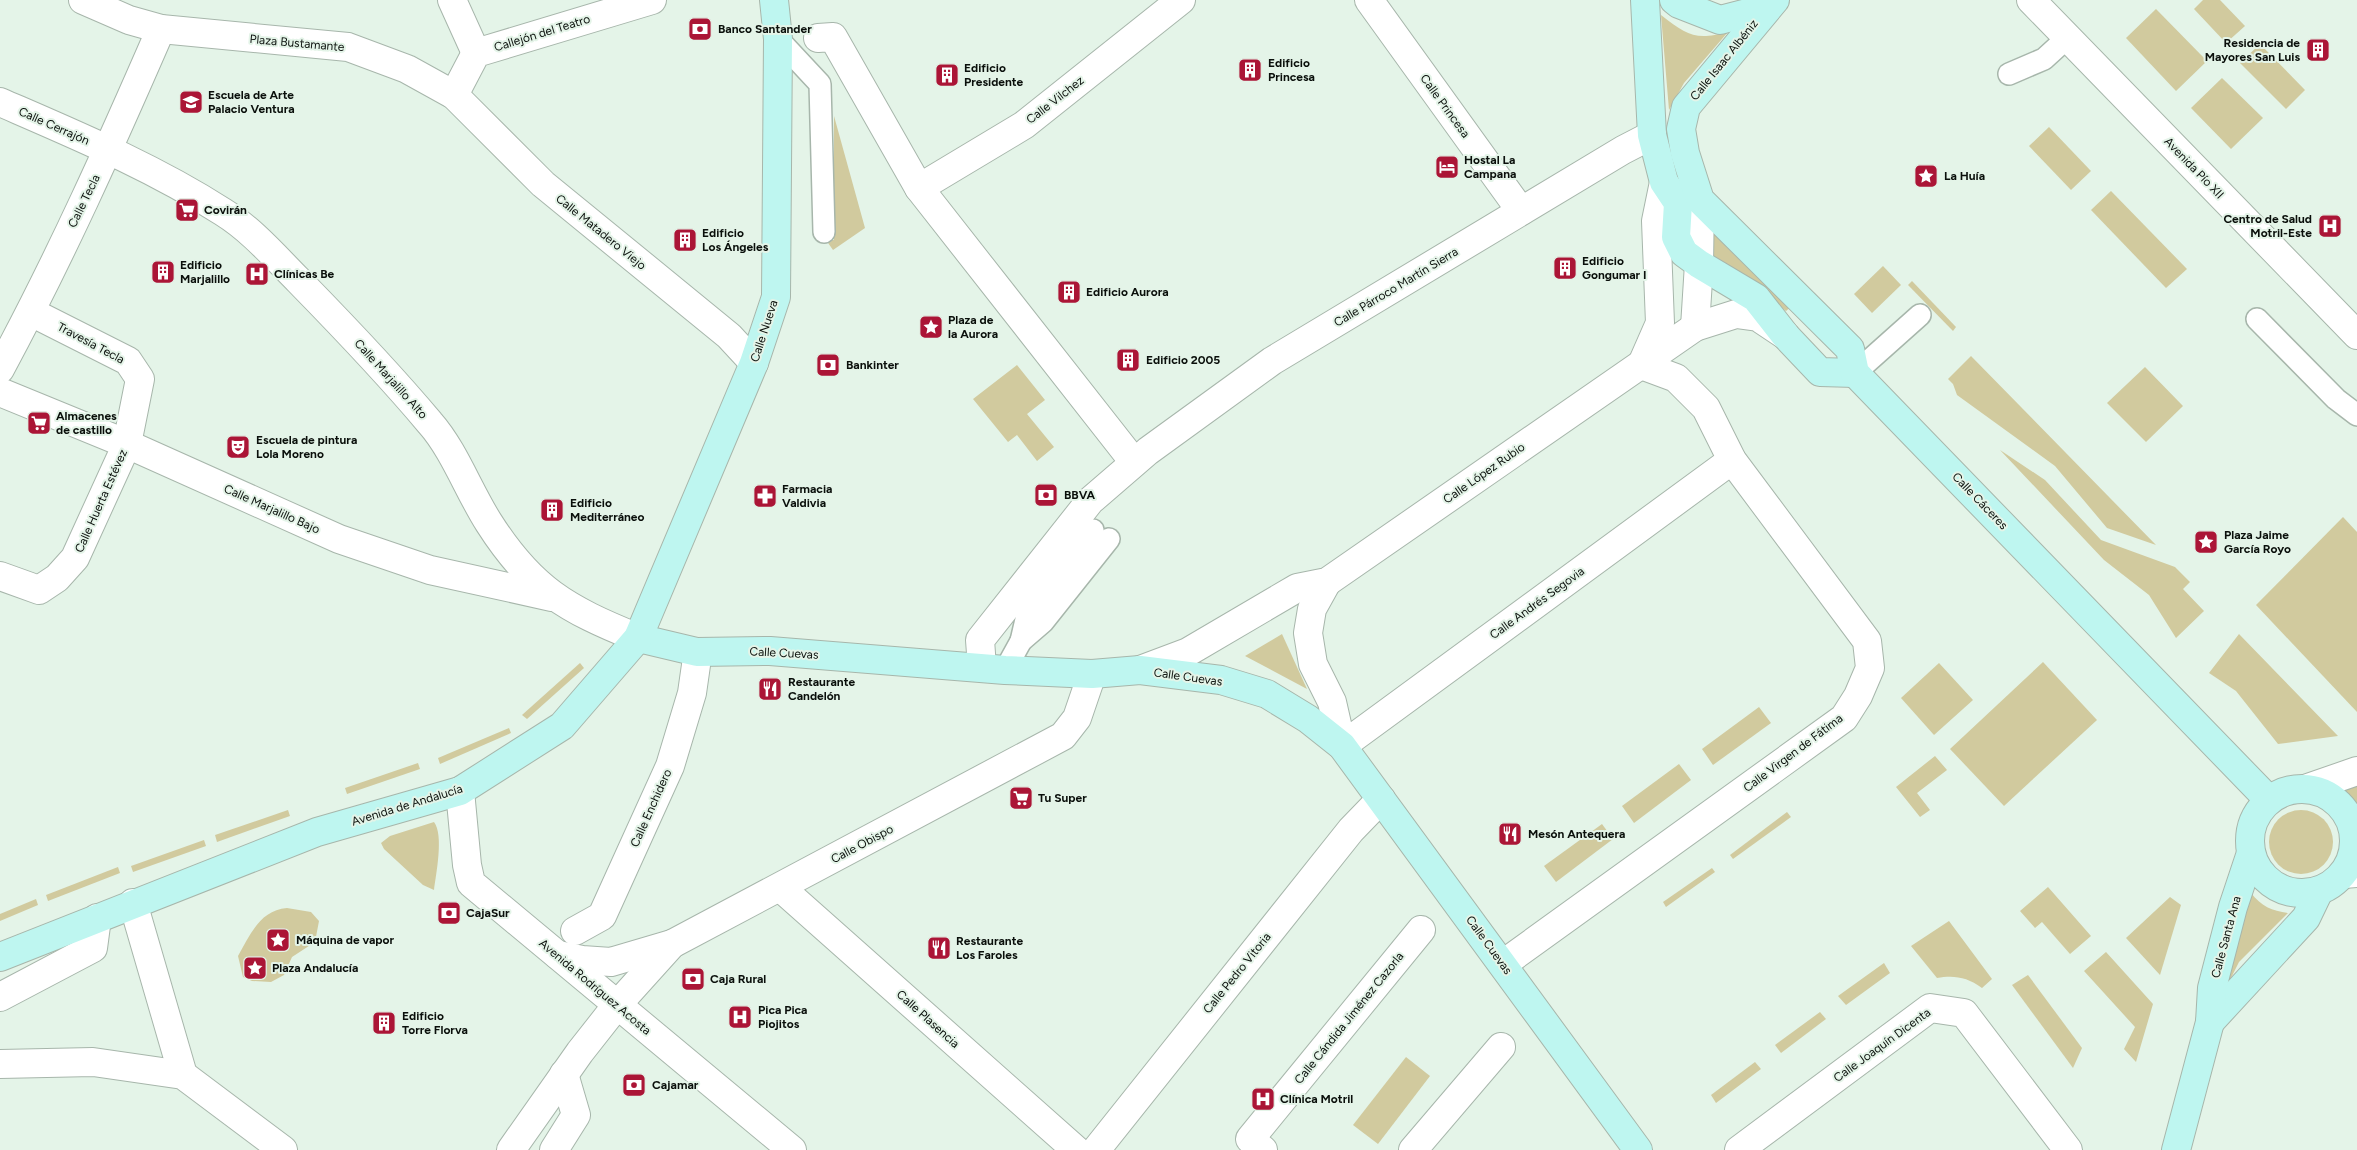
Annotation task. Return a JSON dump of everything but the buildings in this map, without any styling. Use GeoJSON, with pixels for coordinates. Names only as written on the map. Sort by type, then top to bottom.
{"type":"FeatureCollection","features":[{"type":"Feature","properties":{"kind":"main road","name":"Calle Nueva"},"geometry":{"type":"LineString","coordinates":[[638,638],[754,363],[776,297],[778,39],[774,0]]}},
{"type":"Feature","properties":{"kind":"main road","name":"Calle López Rubio"},"geometry":{"type":"LineString","coordinates":[[1645,0],[1652,135],[1664,182],[1678,203],[1676,237],[1684,253],[1756,298],[1785,335],[1820,372],[1855,373]]}},
{"type":"Feature","properties":{"kind":"main road","name":"Calle Isaac Albéniz"},"geometry":{"type":"LineString","coordinates":[[1674,0],[1679,4],[1720,20],[1771,4]]}},
{"type":"Feature","properties":{"kind":"main road","name":"Calle Isaac Albéniz"},"geometry":{"type":"LineString","coordinates":[[1700,200],[1685,153],[1681,129],[1686,107],[1771,4]]}},
{"type":"Feature","properties":{"kind":"main road"},"geometry":{"type":"LineString","coordinates":[[1700,200],[1850,349],[1855,373]]}},
{"type":"Feature","properties":{"kind":"main road","name":"Calle Cáceres"},"geometry":{"type":"LineString","coordinates":[[1855,373],[2268,799]]}},
{"type":"Feature","properties":{"kind":"main road","name":"Calle Cuevas"},"geometry":{"type":"LineString","coordinates":[[638,638],[697,652],[770,651],[1092,674],[1140,670],[1221,680],[1267,694],[1308,719],[1342,746],[1638,1150]]}},
{"type":"Feature","properties":{"kind":"main road","name":"Avenida de Andalucía"},"geometry":{"type":"LineString","coordinates":[[0,957],[317,832],[460,791],[562,726],[638,638]]}},
{"type":"Feature","properties":{"kind":"main road"},"geometry":{"type":"LineString","coordinates":[[2308,788],[2323,792],[2337,801],[2348,813],[2354,828],[2356,844],[2350,873],[2319,891],[2302,894],[2285,890],[2269,882],[2258,869],[2251,853],[2250,837],[2253,822],[2268,799],[2289,790],[2308,788]]}},
{"type":"Feature","properties":{"kind":"main road","name":"Calle Santa Ana"},"geometry":{"type":"LineString","coordinates":[[2176,1150],[2210,1022],[2212,988],[2233,907],[2251,853]]}},
{"type":"Feature","properties":{"kind":"main road","name":"Calle Santa Ana"},"geometry":{"type":"LineString","coordinates":[[2210,1022],[2306,918],[2319,891]]}},
{"type":"Feature","properties":{"kind":"street","name":"Plaza Bustamante"},"geometry":{"type":"LineString","coordinates":[[83,0],[131,10],[161,29],[348,47],[407,69],[454,95]]}},
{"type":"Feature","properties":{"kind":"street"},"geometry":{"type":"LineString","coordinates":[[452,0],[476,53]]}},
{"type":"Feature","properties":{"kind":"street","name":"Callejón del Teatro"},"geometry":{"type":"LineString","coordinates":[[454,95],[476,53],[652,0]]}},
{"type":"Feature","properties":{"kind":"street","name":"Calle Vilchez"},"geometry":{"type":"LineString","coordinates":[[919,188],[1024,125],[1181,0]]}},
{"type":"Feature","properties":{"kind":"street","name":"Calle Princesa"},"geometry":{"type":"LineString","coordinates":[[1369,0],[1521,211]]}},
{"type":"Feature","properties":{"kind":"street","name":"Avenida Pío XII"},"geometry":{"type":"LineString","coordinates":[[2030,0],[2357,335]]}},
{"type":"Feature","properties":{"kind":"street","name":"Calle Tecla"},"geometry":{"type":"LineString","coordinates":[[0,369],[31,312],[109,150],[161,29]]}},
{"type":"Feature","properties":{"kind":"street"},"geometry":{"type":"LineString","coordinates":[[818,38],[833,37],[919,188],[1141,457],[1090,501],[980,640],[994,668]]}},
{"type":"Feature","properties":{"kind":"street","name":"Calle Matadero Viejo"},"geometry":{"type":"LineString","coordinates":[[454,95],[543,184],[729,336],[754,363]]}},
{"type":"Feature","properties":{"kind":"street","name":"Calle Cerrajón"},"geometry":{"type":"LineString","coordinates":[[0,102],[109,150]]}},
{"type":"Feature","properties":{"kind":"street","name":"Calle Párroco Martín Sierra"},"geometry":{"type":"LineString","coordinates":[[1141,457],[1272,361],[1521,211],[1652,135]]}},
{"type":"Feature","properties":{"kind":"street","name":"Calle Marjalillo Alto"},"geometry":{"type":"LineString","coordinates":[[109,150],[224,212],[277,258],[344,326],[432,425],[489,522],[522,570],[554,598],[591,620],[638,638]]}},
{"type":"Feature","properties":{"kind":"street"},"geometry":{"type":"LineString","coordinates":[[1642,364],[1660,323],[1656,221],[1664,182]]}},
{"type":"Feature","properties":{"kind":"street"},"geometry":{"type":"LineString","coordinates":[[1695,327],[1699,264],[1700,200]]}},
{"type":"Feature","properties":{"kind":"street","name":"Travesía Tecla"},"geometry":{"type":"LineString","coordinates":[[31,312],[128,361],[140,379],[127,444]]}},
{"type":"Feature","properties":{"kind":"street","name":"Calle López Rubio"},"geometry":{"type":"LineString","coordinates":[[1140,670],[1188,652],[1298,588],[1327,582],[1695,327],[1736,314],[1758,318],[1785,335]]}},
{"type":"Feature","properties":{"kind":"street","name":"Calle Virgen de Fátima"},"geometry":{"type":"LineString","coordinates":[[1503,964],[1844,718],[1858,696],[1870,668],[1867,641],[1732,460],[1706,408],[1676,378],[1642,364]]}},
{"type":"Feature","properties":{"kind":"street","name":"Calle Marjalillo Bajo"},"geometry":{"type":"LineString","coordinates":[[0,392],[127,444],[339,539],[430,570],[554,598]]}},
{"type":"Feature","properties":{"kind":"street","name":"Calle Huerta Estévez"},"geometry":{"type":"LineString","coordinates":[[0,576],[39,590],[57,578],[75,558],[127,444]]}},
{"type":"Feature","properties":{"kind":"street","name":"Calle Andrés Segovia"},"geometry":{"type":"LineString","coordinates":[[1342,746],[1732,460]]}},
{"type":"Feature","properties":{"kind":"street","name":"Calle López Rubio"},"geometry":{"type":"LineString","coordinates":[[1327,582],[1312,609],[1308,634],[1313,664],[1332,702],[1342,746]]}},
{"type":"Feature","properties":{"kind":"street","name":"Calle Enchidero"},"geometry":{"type":"LineString","coordinates":[[575,931],[602,916],[670,766],[692,693],[696,665]]}},
{"type":"Feature","properties":{"kind":"street","name":"Calle Obispo"},"geometry":{"type":"LineString","coordinates":[[511,1150],[564,1074],[617,1005],[672,944],[781,888],[1063,736],[1077,718],[1092,674]]}},
{"type":"Feature","properties":{"kind":"street"},"geometry":{"type":"LineString","coordinates":[[2308,788],[2357,771]]}},
{"type":"Feature","properties":{"kind":"street","name":"Avenida Rodríguez Acosta"},"geometry":{"type":"LineString","coordinates":[[460,791],[467,865],[471,883],[792,1150]]}},
{"type":"Feature","properties":{"kind":"street","name":"Calle Pedro Vitoria"},"geometry":{"type":"LineString","coordinates":[[1096,1150],[1351,830],[1381,798]]}},
{"type":"Feature","properties":{"kind":"street","name":"Calle Plasencia"},"geometry":{"type":"LineString","coordinates":[[781,888],[1076,1150]]}},
{"type":"Feature","properties":{"kind":"street"},"geometry":{"type":"LineString","coordinates":[[133,903],[184,1075]]}},
{"type":"Feature","properties":{"kind":"street"},"geometry":{"type":"LineString","coordinates":[[0,997],[93,948],[97,918]]}},
{"type":"Feature","properties":{"kind":"street","name":"Calle Cándida Jiménez Cazorla"},"geometry":{"type":"LineString","coordinates":[[1263,1150],[1250,1139],[1421,930]]}},
{"type":"Feature","properties":{"kind":"street"},"geometry":{"type":"LineString","coordinates":[[556,955],[582,960],[611,962],[672,944]]}},
{"type":"Feature","properties":{"kind":"street","name":"Calle Joaquín Dicenta"},"geometry":{"type":"LineString","coordinates":[[1739,1150],[1930,1008],[1964,1013],[2068,1150]]}},
{"type":"Feature","properties":{"kind":"street"},"geometry":{"type":"LineString","coordinates":[[1413,1150],[1501,1046]]}},
{"type":"Feature","properties":{"kind":"street"},"geometry":{"type":"LineString","coordinates":[[0,1064],[93,1062],[184,1075],[283,1150]]}},
{"type":"Feature","properties":{"kind":"street"},"geometry":{"type":"LineString","coordinates":[[554,1150],[576,1115],[564,1074]]}},
{"type":"Feature","properties":{"kind":"lane"},"geometry":{"type":"LineString","coordinates":[[2009,74],[2044,60],[2068,38]]}},
{"type":"Feature","properties":{"kind":"lane"},"geometry":{"type":"LineString","coordinates":[[778,39],[820,84],[824,232]]}},
{"type":"Feature","properties":{"kind":"lane"},"geometry":{"type":"LineString","coordinates":[[1855,373],[1920,315]]}},
{"type":"Feature","properties":{"kind":"lane"},"geometry":{"type":"LineString","coordinates":[[2256,319],[2336,399],[2357,415]]}},
{"type":"Feature","properties":{"kind":"lane"},"geometry":{"type":"LineString","coordinates":[[994,668],[1043,622],[1101,534]]}},
{"type":"Feature","properties":{"kind":"shaded area"},"geometry":{"type":"Polygon","coordinates":[[[2203,0],[2220,0],[2245,26],[2226,43],[2194,9],[2203,0]]]}},
{"type":"Feature","properties":{"kind":"shaded area"},"geometry":{"type":"Polygon","coordinates":[[[2156,9],[2207,61],[2176,91],[2126,38],[2156,9]]]}},
{"type":"Feature","properties":{"kind":"shaded area"},"geometry":{"type":"Polygon","coordinates":[[[1661,15],[1685,32],[1699,36],[1728,32],[1684,83],[1669,110],[1661,15]]]}},
{"type":"Feature","properties":{"kind":"shaded area"},"geometry":{"type":"Polygon","coordinates":[[[2260,44],[2305,90],[2286,109],[2240,63],[2260,44]]]}},
{"type":"Feature","properties":{"kind":"shaded area"},"geometry":{"type":"Polygon","coordinates":[[[2222,78],[2263,118],[2231,149],[2191,108],[2222,78]]]}},
{"type":"Feature","properties":{"kind":"shaded area"},"geometry":{"type":"Polygon","coordinates":[[[834,116],[865,228],[833,250],[826,240],[834,240],[834,116]]]}},
{"type":"Feature","properties":{"kind":"shaded area"},"geometry":{"type":"Polygon","coordinates":[[[2049,127],[2091,171],[2071,190],[2029,146],[2049,127]]]}},
{"type":"Feature","properties":{"kind":"shaded area"},"geometry":{"type":"Polygon","coordinates":[[[2111,191],[2187,269],[2166,288],[2091,210],[2111,191]]]}},
{"type":"Feature","properties":{"kind":"shaded area"},"geometry":{"type":"Polygon","coordinates":[[[1712,223],[1792,306],[1786,311],[1761,292],[1711,263],[1712,223]]]}},
{"type":"Feature","properties":{"kind":"shaded area"},"geometry":{"type":"Polygon","coordinates":[[[1883,266],[1901,285],[1872,313],[1854,294],[1883,266]]]}},
{"type":"Feature","properties":{"kind":"shaded area"},"geometry":{"type":"Polygon","coordinates":[[[1912,281],[1956,327],[1953,331],[1908,285],[1912,281]]]}},
{"type":"Feature","properties":{"kind":"shaded area"},"geometry":{"type":"Polygon","coordinates":[[[1971,356],[2156,545],[2107,528],[2055,466],[1957,395],[1953,384],[1948,379],[1971,356]]]}},
{"type":"Feature","properties":{"kind":"shaded area"},"geometry":{"type":"Polygon","coordinates":[[[1017,365],[1045,400],[1027,414],[1054,447],[1037,461],[1017,435],[1008,442],[973,399],[1017,365]]]}},
{"type":"Feature","properties":{"kind":"shaded area"},"geometry":{"type":"Polygon","coordinates":[[[2145,367],[2183,406],[2146,442],[2107,403],[2145,367]]]}},
{"type":"Feature","properties":{"kind":"shaded area"},"geometry":{"type":"Polygon","coordinates":[[[2000,450],[2045,480],[2101,540],[2175,567],[2190,582],[2183,589],[2204,611],[2176,638],[2149,595],[2104,560],[2000,450]]]}},
{"type":"Feature","properties":{"kind":"shaded area"},"geometry":{"type":"Polygon","coordinates":[[[2343,517],[2357,532],[2357,712],[2256,605],[2343,517]]]}},
{"type":"Feature","properties":{"kind":"shaded area"},"geometry":{"type":"Polygon","coordinates":[[[1282,634],[1307,689],[1245,656],[1282,634]]]}},
{"type":"Feature","properties":{"kind":"shaded area"},"geometry":{"type":"Polygon","coordinates":[[[2239,634],[2338,736],[2278,744],[2236,691],[2209,673],[2239,634]]]}},
{"type":"Feature","properties":{"kind":"shaded area"},"geometry":{"type":"Polygon","coordinates":[[[2043,662],[2097,720],[2004,806],[1950,749],[2043,662]]]}},
{"type":"Feature","properties":{"kind":"shaded area"},"geometry":{"type":"Polygon","coordinates":[[[580,663],[584,668],[527,719],[522,715],[580,663]]]}},
{"type":"Feature","properties":{"kind":"shaded area"},"geometry":{"type":"Polygon","coordinates":[[[1939,663],[1973,700],[1934,735],[1901,698],[1939,663]]]}},
{"type":"Feature","properties":{"kind":"shaded area"},"geometry":{"type":"Polygon","coordinates":[[[1759,707],[1771,723],[1713,765],[1702,749],[1759,707]]]}},
{"type":"Feature","properties":{"kind":"shaded area"},"geometry":{"type":"Polygon","coordinates":[[[509,728],[511,733],[440,764],[438,758],[509,728]]]}},
{"type":"Feature","properties":{"kind":"shaded area"},"geometry":{"type":"Polygon","coordinates":[[[1935,756],[1947,770],[1917,793],[1930,810],[1920,817],[1896,787],[1935,756]]]}},
{"type":"Feature","properties":{"kind":"shaded area"},"geometry":{"type":"Polygon","coordinates":[[[418,763],[420,769],[347,794],[345,788],[418,763]]]}},
{"type":"Feature","properties":{"kind":"shaded area"},"geometry":{"type":"Polygon","coordinates":[[[1679,764],[1691,780],[1634,823],[1622,806],[1679,764]]]}},
{"type":"Feature","properties":{"kind":"shaded area"},"geometry":{"type":"Polygon","coordinates":[[[2357,775],[2357,821],[2352,810],[2345,802],[2327,788],[2357,775]]]}},
{"type":"Feature","properties":{"kind":"shaded area"},"geometry":{"type":"Polygon","coordinates":[[[288,810],[290,816],[217,842],[215,835],[288,810]]]}},
{"type":"Feature","properties":{"kind":"shaded area"},"geometry":{"type":"Polygon","coordinates":[[[2301,810],[2319,816],[2327,824],[2333,842],[2327,860],[2319,868],[2301,874],[2283,868],[2275,860],[2269,842],[2275,824],[2283,816],[2301,810]]]}},
{"type":"Feature","properties":{"kind":"shaded area"},"geometry":{"type":"Polygon","coordinates":[[[1787,812],[1791,817],[1733,859],[1730,855],[1787,812]]]}},
{"type":"Feature","properties":{"kind":"shaded area"},"geometry":{"type":"Polygon","coordinates":[[[434,822],[437,828],[439,845],[434,890],[423,885],[384,849],[381,843],[390,836],[434,822]]]}},
{"type":"Feature","properties":{"kind":"shaded area"},"geometry":{"type":"Polygon","coordinates":[[[1602,824],[1613,839],[1556,882],[1544,866],[1602,824]]]}},
{"type":"Feature","properties":{"kind":"shaded area"},"geometry":{"type":"Polygon","coordinates":[[[204,840],[206,846],[133,872],[131,866],[204,840]]]}},
{"type":"Feature","properties":{"kind":"shaded area"},"geometry":{"type":"Polygon","coordinates":[[[118,867],[120,873],[48,901],[46,895],[118,867]]]}},
{"type":"Feature","properties":{"kind":"shaded area"},"geometry":{"type":"Polygon","coordinates":[[[1712,868],[1715,872],[1666,907],[1663,902],[1712,868]]]}},
{"type":"Feature","properties":{"kind":"shaded area"},"geometry":{"type":"Polygon","coordinates":[[[2048,887],[2091,936],[2070,954],[2042,922],[2035,928],[2020,911],[2048,887]]]}},
{"type":"Feature","properties":{"kind":"shaded area"},"geometry":{"type":"Polygon","coordinates":[[[2251,893],[2267,907],[2288,913],[2239,962],[2224,992],[2251,893]]]}},
{"type":"Feature","properties":{"kind":"shaded area"},"geometry":{"type":"Polygon","coordinates":[[[2170,897],[2181,905],[2160,975],[2126,938],[2170,897]]]}},
{"type":"Feature","properties":{"kind":"shaded area"},"geometry":{"type":"Polygon","coordinates":[[[36,899],[38,905],[0,921],[0,914],[36,899]]]}},
{"type":"Feature","properties":{"kind":"shaded area"},"geometry":{"type":"Polygon","coordinates":[[[287,908],[311,912],[319,921],[315,942],[292,957],[284,975],[271,982],[252,981],[243,977],[238,956],[252,932],[270,913],[287,908]]]}},
{"type":"Feature","properties":{"kind":"shaded area"},"geometry":{"type":"Polygon","coordinates":[[[1949,921],[1992,979],[1982,988],[1971,981],[1960,978],[1937,978],[1911,946],[1949,921]]]}},
{"type":"Feature","properties":{"kind":"shaded area"},"geometry":{"type":"Polygon","coordinates":[[[2106,952],[2153,1004],[2136,1062],[2124,1049],[2135,1027],[2084,971],[2106,952]]]}},
{"type":"Feature","properties":{"kind":"shaded area"},"geometry":{"type":"Polygon","coordinates":[[[1884,963],[1890,973],[1846,1005],[1838,996],[1884,963]]]}},
{"type":"Feature","properties":{"kind":"shaded area"},"geometry":{"type":"Polygon","coordinates":[[[2028,975],[2082,1048],[2073,1068],[2012,985],[2028,975]]]}},
{"type":"Feature","properties":{"kind":"shaded area"},"geometry":{"type":"Polygon","coordinates":[[[1820,1012],[1826,1019],[1781,1053],[1775,1045],[1820,1012]]]}},
{"type":"Feature","properties":{"kind":"shaded area"},"geometry":{"type":"Polygon","coordinates":[[[1406,1057],[1430,1076],[1378,1144],[1353,1125],[1406,1057]]]}},
{"type":"Feature","properties":{"kind":"shaded area"},"geometry":{"type":"Polygon","coordinates":[[[1755,1062],[1761,1069],[1716,1103],[1711,1095],[1755,1062]]]}},
{"type":"Feature","properties":{"kind":"place","name":"Banco Santander"},"geometry":{"type":"Point","coordinates":[700,29]}},
{"type":"Feature","properties":{"kind":"place","name":"Residencia de Mayores San Luis"},"geometry":{"type":"Point","coordinates":[2318,50]}},
{"type":"Feature","properties":{"kind":"place","name":"Edificio Princesa"},"geometry":{"type":"Point","coordinates":[1250,70]}},
{"type":"Feature","properties":{"kind":"place","name":"Edificio Presidente"},"geometry":{"type":"Point","coordinates":[947,75]}},
{"type":"Feature","properties":{"kind":"place","name":"Escuela de Arte Palacio Ventura"},"geometry":{"type":"Point","coordinates":[191,102]}},
{"type":"Feature","properties":{"kind":"place","name":"Hostal La Campana"},"geometry":{"type":"Point","coordinates":[1447,167]}},
{"type":"Feature","properties":{"kind":"place","name":"La Huía"},"geometry":{"type":"Point","coordinates":[1926,176]}},
{"type":"Feature","properties":{"kind":"place","name":"Covirán"},"geometry":{"type":"Point","coordinates":[187,210]}},
{"type":"Feature","properties":{"kind":"place","name":"Centro de Salud Motril-Este"},"geometry":{"type":"Point","coordinates":[2330,226]}},
{"type":"Feature","properties":{"kind":"place","name":"Edificio Los Ángeles"},"geometry":{"type":"Point","coordinates":[685,240]}},
{"type":"Feature","properties":{"kind":"place","name":"Edificio Gongumar I"},"geometry":{"type":"Point","coordinates":[1565,268]}},
{"type":"Feature","properties":{"kind":"place","name":"Edificio Marjalillo"},"geometry":{"type":"Point","coordinates":[163,272]}},
{"type":"Feature","properties":{"kind":"place","name":"Clínicas Be"},"geometry":{"type":"Point","coordinates":[257,274]}},
{"type":"Feature","properties":{"kind":"place","name":"Edificio Aurora"},"geometry":{"type":"Point","coordinates":[1069,292]}},
{"type":"Feature","properties":{"kind":"place","name":"Plaza de la Aurora"},"geometry":{"type":"Point","coordinates":[931,327]}},
{"type":"Feature","properties":{"kind":"place","name":"Edificio 2005"},"geometry":{"type":"Point","coordinates":[1128,360]}},
{"type":"Feature","properties":{"kind":"place","name":"Bankinter"},"geometry":{"type":"Point","coordinates":[828,365]}},
{"type":"Feature","properties":{"kind":"place","name":"Almacenes de castillo"},"geometry":{"type":"Point","coordinates":[39,423]}},
{"type":"Feature","properties":{"kind":"place","name":"Escuela de pintura Lola Moreno"},"geometry":{"type":"Point","coordinates":[238,447]}},
{"type":"Feature","properties":{"kind":"place","name":"BBVA"},"geometry":{"type":"Point","coordinates":[1046,495]}},
{"type":"Feature","properties":{"kind":"place","name":"Farmacia Valdivia"},"geometry":{"type":"Point","coordinates":[765,496]}},
{"type":"Feature","properties":{"kind":"place","name":"Edificio Mediterráneo"},"geometry":{"type":"Point","coordinates":[552,510]}},
{"type":"Feature","properties":{"kind":"place","name":"Plaza Jaime García Royo"},"geometry":{"type":"Point","coordinates":[2206,542]}},
{"type":"Feature","properties":{"kind":"place","name":"Restaurante Candelón"},"geometry":{"type":"Point","coordinates":[770,689]}},
{"type":"Feature","properties":{"kind":"place","name":"Tu Super"},"geometry":{"type":"Point","coordinates":[1021,798]}},
{"type":"Feature","properties":{"kind":"place","name":"Mesón Antequera"},"geometry":{"type":"Point","coordinates":[1510,834]}},
{"type":"Feature","properties":{"kind":"place","name":"CajaSur"},"geometry":{"type":"Point","coordinates":[449,913]}},
{"type":"Feature","properties":{"kind":"place","name":"Máquina de vapor"},"geometry":{"type":"Point","coordinates":[278,940]}},
{"type":"Feature","properties":{"kind":"place","name":"Restaurante Los Faroles"},"geometry":{"type":"Point","coordinates":[939,948]}},
{"type":"Feature","properties":{"kind":"place","name":"Plaza Andalucía"},"geometry":{"type":"Point","coordinates":[255,968]}},
{"type":"Feature","properties":{"kind":"place","name":"Caja Rural"},"geometry":{"type":"Point","coordinates":[693,979]}},
{"type":"Feature","properties":{"kind":"place","name":"Pica Pica Piojitos"},"geometry":{"type":"Point","coordinates":[740,1017]}},
{"type":"Feature","properties":{"kind":"place","name":"Edificio Torre Florva"},"geometry":{"type":"Point","coordinates":[384,1023]}},
{"type":"Feature","properties":{"kind":"place","name":"Cajamar"},"geometry":{"type":"Point","coordinates":[634,1085]}},
{"type":"Feature","properties":{"kind":"place","name":"Clínica Motril"},"geometry":{"type":"Point","coordinates":[1263,1099]}}]}
